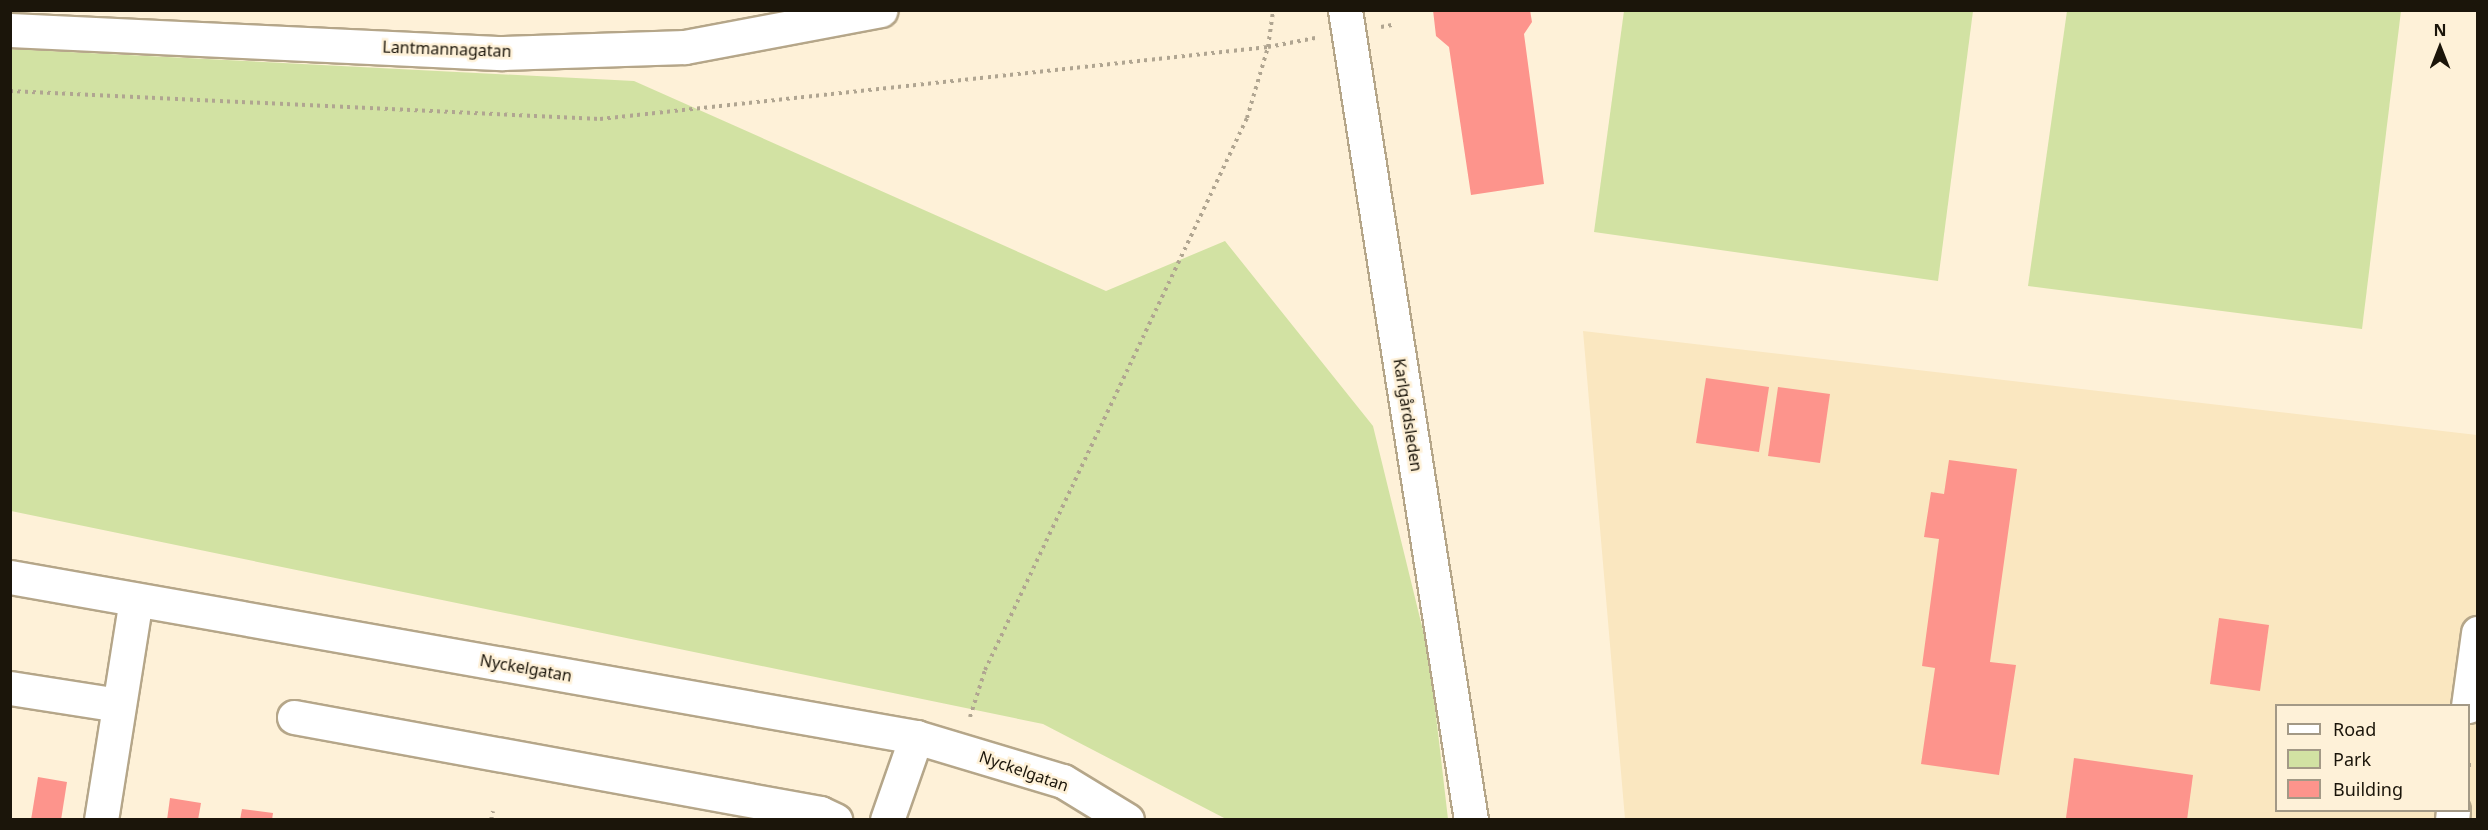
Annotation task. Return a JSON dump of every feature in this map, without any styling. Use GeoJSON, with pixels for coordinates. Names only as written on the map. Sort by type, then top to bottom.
{"type":"FeatureCollection","features":[{"type":"Feature","properties":{"kind":"street","name":"Lantmannagatan"},"geometry":{"type":"LineString","coordinates":[[10,30],[502,52],[685,47],[881,10]]}},
{"type":"Feature","properties":{"kind":"street","name":"Karlgårdsleden"},"geometry":{"type":"LineString","coordinates":[[1347,21],[1471,819]]}},
{"type":"Feature","properties":{"kind":"street","name":"Nyckelgatan"},"geometry":{"type":"LineString","coordinates":[[10,578],[916,737],[1063,781],[1127,819]]}},
{"type":"Feature","properties":{"kind":"street"},"geometry":{"type":"LineString","coordinates":[[101,819],[136,600]]}},
{"type":"Feature","properties":{"kind":"street"},"geometry":{"type":"LineString","coordinates":[[2468,704],[2478,633]]}},
{"type":"Feature","properties":{"kind":"street"},"geometry":{"type":"LineString","coordinates":[[10,688],[119,705]]}},
{"type":"Feature","properties":{"kind":"street"},"geometry":{"type":"LineString","coordinates":[[294,717],[820,813],[835,819]]}},
{"type":"Feature","properties":{"kind":"street"},"geometry":{"type":"LineString","coordinates":[[887,819],[916,737]]}},
{"type":"Feature","properties":{"kind":"path"},"geometry":{"type":"LineString","coordinates":[[959,749],[985,670],[1247,118],[1268,47],[1273,10]]}},
{"type":"Feature","properties":{"kind":"path"},"geometry":{"type":"LineString","coordinates":[[10,91],[600,119],[1268,47],[1347,21],[1392,25]]}},
{"type":"Feature","properties":{"kind":"path"},"geometry":{"type":"LineString","coordinates":[[491,819],[493,811]]}},
{"type":"Feature","properties":{"kind":"shaded area"},"geometry":{"type":"Polygon","coordinates":[[[1583,331],[2477,435],[2477,819],[1625,819],[1583,331]]]}},
{"type":"Feature","properties":{"kind":"green space"},"geometry":{"type":"Polygon","coordinates":[[[1624,11],[1973,11],[1938,281],[1594,232],[1624,11]]]}},
{"type":"Feature","properties":{"kind":"green space"},"geometry":{"type":"Polygon","coordinates":[[[2067,11],[2401,11],[2362,329],[2028,286],[2067,11]]]}},
{"type":"Feature","properties":{"kind":"green space"},"geometry":{"type":"Polygon","coordinates":[[[10,49],[634,81],[1106,291],[1225,241],[1373,426],[1429,655],[1448,819],[1226,819],[1043,724],[11,511],[10,49]]]}},
{"type":"Feature","properties":{"kind":"building"},"geometry":{"type":"Polygon","coordinates":[[[1433,10],[1530,10],[1532,22],[1524,34],[1544,184],[1471,195],[1449,47],[1436,36],[1433,10]]]}},
{"type":"Feature","properties":{"kind":"building"},"geometry":{"type":"Polygon","coordinates":[[[1706,378],[1769,387],[1759,452],[1696,443],[1706,378]]]}},
{"type":"Feature","properties":{"kind":"building"},"geometry":{"type":"Polygon","coordinates":[[[1778,387],[1830,394],[1820,463],[1768,456],[1778,387]]]}},
{"type":"Feature","properties":{"kind":"building"},"geometry":{"type":"Polygon","coordinates":[[[1949,460],[2017,469],[1990,662],[2016,665],[1999,775],[1921,764],[1935,668],[1922,666],[1939,539],[1924,537],[1931,492],[1944,494],[1949,460]]]}},
{"type":"Feature","properties":{"kind":"building"},"geometry":{"type":"Polygon","coordinates":[[[2219,618],[2269,625],[2260,691],[2210,684],[2219,618]]]}},
{"type":"Feature","properties":{"kind":"building"},"geometry":{"type":"Polygon","coordinates":[[[2074,758],[2193,775],[2187,820],[2066,818],[2074,758]]]}},
{"type":"Feature","properties":{"kind":"building"},"geometry":{"type":"Polygon","coordinates":[[[38,777],[67,782],[61,820],[31,820],[38,777]]]}},
{"type":"Feature","properties":{"kind":"building"},"geometry":{"type":"Polygon","coordinates":[[[170,798],[201,803],[198,820],[167,820],[170,798]]]}},
{"type":"Feature","properties":{"kind":"building"},"geometry":{"type":"Polygon","coordinates":[[[242,809],[273,813],[272,820],[240,820],[242,809]]]}}]}
